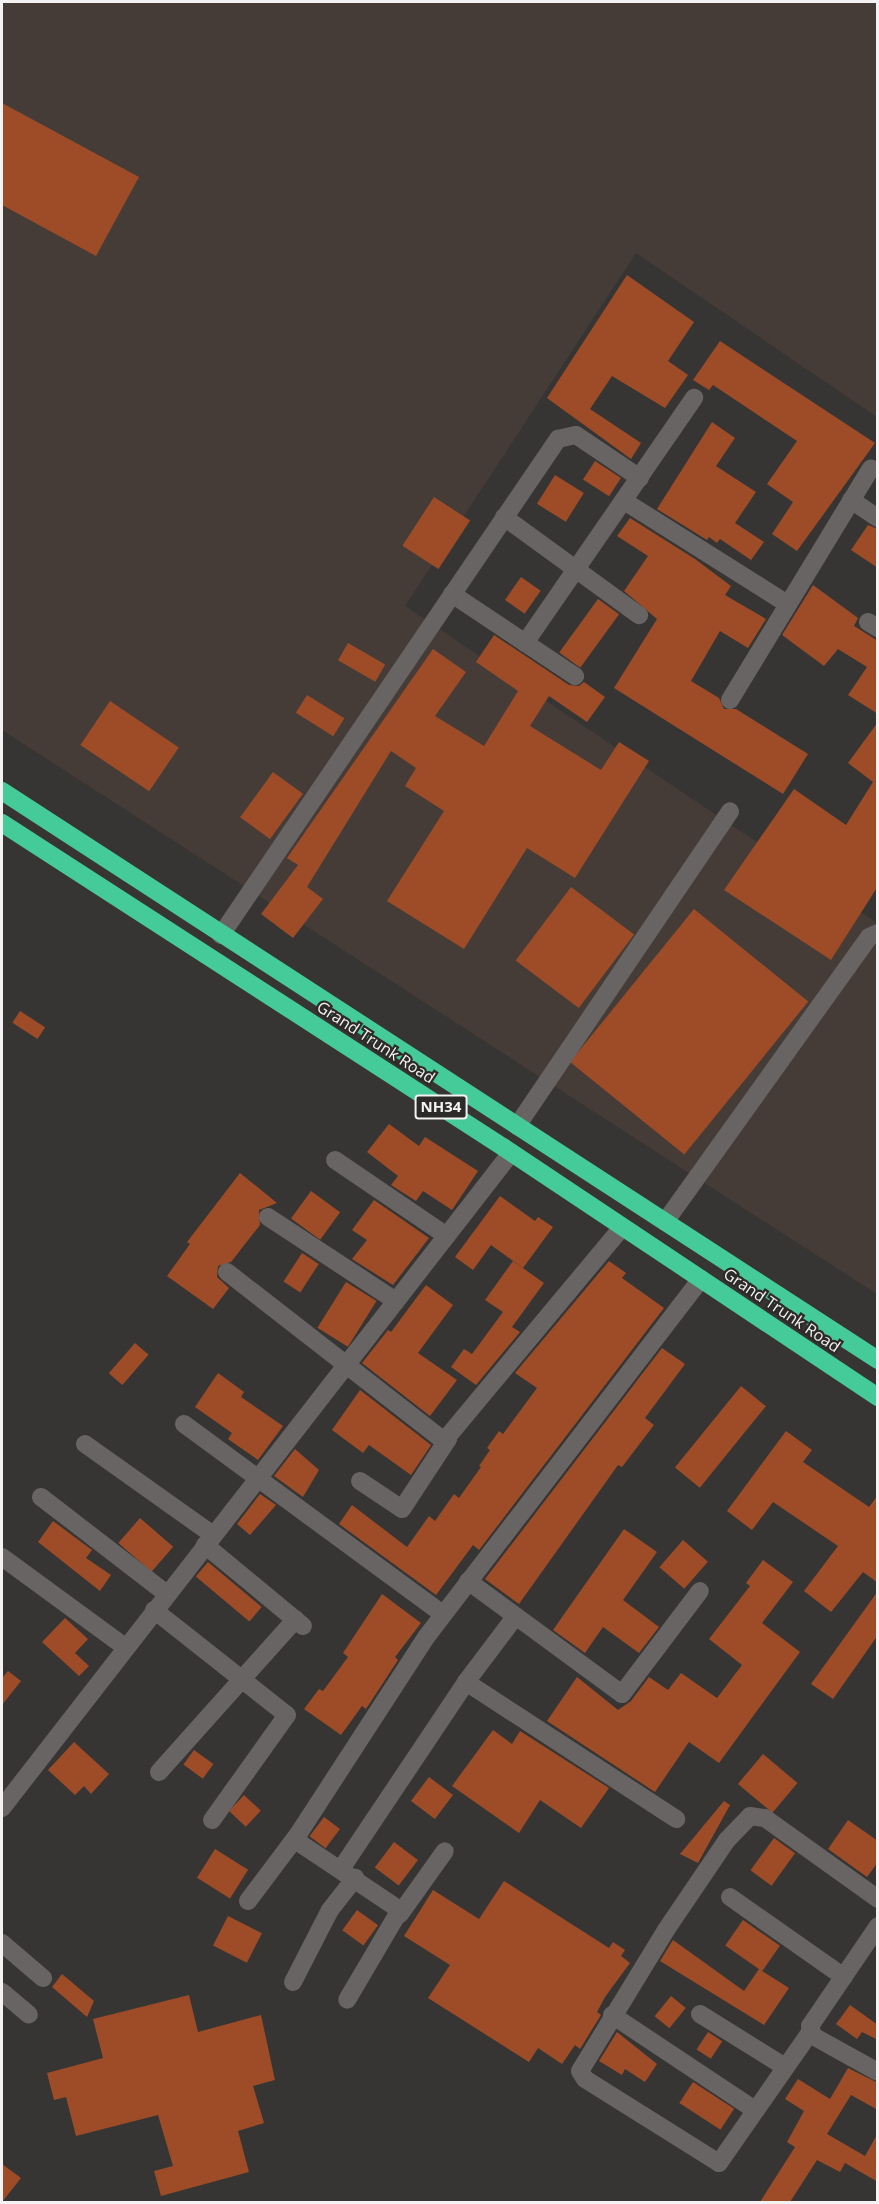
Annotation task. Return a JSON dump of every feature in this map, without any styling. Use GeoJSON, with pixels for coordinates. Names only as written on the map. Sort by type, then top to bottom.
{"type":"FeatureCollection","features":[{"type":"Feature","properties":{"kind":"highway","name":"Grand Trunk Road"},"geometry":{"type":"LineString","coordinates":[[2,791],[878,1360]]}},
{"type":"Feature","properties":{"kind":"highway","name":"Grand Trunk Road"},"geometry":{"type":"LineString","coordinates":[[2,822],[511,1153],[878,1397]]}},
{"type":"Feature","properties":{"kind":"street"},"geometry":{"type":"LineString","coordinates":[[525,643],[694,398]]}},
{"type":"Feature","properties":{"kind":"street"},"geometry":{"type":"LineString","coordinates":[[221,935],[504,517],[563,435],[576,435],[639,478]]}},
{"type":"Feature","properties":{"kind":"street"},"geometry":{"type":"LineString","coordinates":[[730,700],[786,603],[871,468]]}},
{"type":"Feature","properties":{"kind":"street"},"geometry":{"type":"LineString","coordinates":[[851,500],[878,518]]}},
{"type":"Feature","properties":{"kind":"street"},"geometry":{"type":"LineString","coordinates":[[624,501],[786,603]]}},
{"type":"Feature","properties":{"kind":"street"},"geometry":{"type":"LineString","coordinates":[[504,517],[639,615]]}},
{"type":"Feature","properties":{"kind":"street"},"geometry":{"type":"LineString","coordinates":[[452,594],[575,676]]}},
{"type":"Feature","properties":{"kind":"street"},"geometry":{"type":"LineString","coordinates":[[517,1126],[730,811]]}},
{"type":"Feature","properties":{"kind":"street"},"geometry":{"type":"LineString","coordinates":[[665,1222],[869,937],[878,933]]}},
{"type":"Feature","properties":{"kind":"street"},"geometry":{"type":"LineString","coordinates":[[2,1808],[154,1610],[260,1479],[511,1153]]}},
{"type":"Feature","properties":{"kind":"street"},"geometry":{"type":"LineString","coordinates":[[335,1160],[447,1236]]}},
{"type":"Feature","properties":{"kind":"street"},"geometry":{"type":"LineString","coordinates":[[268,1217],[396,1301]]}},
{"type":"Feature","properties":{"kind":"street"},"geometry":{"type":"LineString","coordinates":[[360,1481],[402,1509],[448,1439],[622,1227]]}},
{"type":"Feature","properties":{"kind":"street"},"geometry":{"type":"LineString","coordinates":[[227,1272],[435,1438],[448,1439]]}},
{"type":"Feature","properties":{"kind":"street"},"geometry":{"type":"LineString","coordinates":[[248,1901],[295,1840],[443,1614],[701,1279]]}},
{"type":"Feature","properties":{"kind":"street"},"geometry":{"type":"LineString","coordinates":[[184,1425],[443,1614]]}},
{"type":"Feature","properties":{"kind":"street"},"geometry":{"type":"LineString","coordinates":[[85,1444],[209,1540],[300,1623],[241,1679],[159,1772]]}},
{"type":"Feature","properties":{"kind":"street"},"geometry":{"type":"LineString","coordinates":[[41,1497],[167,1594]]}},
{"type":"Feature","properties":{"kind":"street"},"geometry":{"type":"LineString","coordinates":[[2,1557],[125,1647]]}},
{"type":"Feature","properties":{"kind":"street"},"geometry":{"type":"LineString","coordinates":[[468,1581],[622,1694],[700,1591]]}},
{"type":"Feature","properties":{"kind":"street"},"geometry":{"type":"LineString","coordinates":[[154,1610],[287,1715],[212,1820]]}},
{"type":"Feature","properties":{"kind":"street"},"geometry":{"type":"LineString","coordinates":[[293,1982],[348,1874],[466,1682],[515,1617]]}},
{"type":"Feature","properties":{"kind":"street"},"geometry":{"type":"LineString","coordinates":[[466,1682],[676,1819]]}},
{"type":"Feature","properties":{"kind":"street"},"geometry":{"type":"LineString","coordinates":[[878,1899],[765,1818],[750,1816],[721,1849],[612,2015],[581,2066],[581,2076],[719,2163],[811,2031],[813,2020],[878,1926]]}},
{"type":"Feature","properties":{"kind":"street"},"geometry":{"type":"LineString","coordinates":[[295,1840],[399,1907],[400,1914]]}},
{"type":"Feature","properties":{"kind":"street"},"geometry":{"type":"LineString","coordinates":[[347,2000],[400,1914],[445,1851]]}},
{"type":"Feature","properties":{"kind":"street"},"geometry":{"type":"LineString","coordinates":[[729,1896],[844,1977]]}},
{"type":"Feature","properties":{"kind":"street"},"geometry":{"type":"LineString","coordinates":[[2,1943],[43,1978]]}},
{"type":"Feature","properties":{"kind":"street"},"geometry":{"type":"LineString","coordinates":[[2,1992],[28,2014]]}},
{"type":"Feature","properties":{"kind":"street"},"geometry":{"type":"LineString","coordinates":[[700,2014],[785,2067]]}},
{"type":"Feature","properties":{"kind":"street"},"geometry":{"type":"LineString","coordinates":[[612,2015],[755,2110]]}},
{"type":"Feature","properties":{"kind":"street"},"geometry":{"type":"LineString","coordinates":[[811,2031],[823,2042],[878,2072]]}},
{"type":"Feature","properties":{"kind":"shaded area"},"geometry":{"type":"Polygon","coordinates":[[[2,2],[877,2],[877,417],[636,253],[405,606],[877,923],[877,1294],[2,730],[2,2]]]}},
{"type":"Feature","properties":{"kind":"building"},"geometry":{"type":"Polygon","coordinates":[[[2,103],[139,177],[96,256],[2,205],[2,103]]]}},
{"type":"Feature","properties":{"kind":"building"},"geometry":{"type":"Polygon","coordinates":[[[627,275],[694,322],[668,361],[688,375],[665,408],[612,376],[590,409],[641,443],[631,459],[547,398],[627,275]]]}},
{"type":"Feature","properties":{"kind":"building"},"geometry":{"type":"Polygon","coordinates":[[[720,341],[875,443],[797,551],[772,534],[793,502],[767,484],[797,441],[713,385],[709,390],[693,380],[720,341]]]}},
{"type":"Feature","properties":{"kind":"building"},"geometry":{"type":"Polygon","coordinates":[[[712,422],[735,438],[716,466],[756,492],[735,523],[764,542],[751,560],[720,539],[717,543],[709,537],[707,540],[657,509],[712,422]]]}},
{"type":"Feature","properties":{"kind":"building"},"geometry":{"type":"Polygon","coordinates":[[[595,461],[621,478],[609,496],[583,479],[595,461]]]}},
{"type":"Feature","properties":{"kind":"building"},"geometry":{"type":"Polygon","coordinates":[[[555,475],[584,493],[566,522],[537,504],[555,475]]]}},
{"type":"Feature","properties":{"kind":"building"},"geometry":{"type":"Polygon","coordinates":[[[434,497],[470,520],[438,569],[402,546],[434,497]]]}},
{"type":"Feature","properties":{"kind":"building"},"geometry":{"type":"Polygon","coordinates":[[[630,518],[695,559],[731,586],[725,595],[766,619],[748,648],[720,631],[691,681],[719,698],[724,709],[736,709],[808,754],[783,794],[614,688],[657,619],[624,591],[648,556],[617,536],[630,518]]]}},
{"type":"Feature","properties":{"kind":"building"},"geometry":{"type":"Polygon","coordinates":[[[868,525],[878,529],[878,568],[851,550],[868,525]]]}},
{"type":"Feature","properties":{"kind":"building"},"geometry":{"type":"Polygon","coordinates":[[[521,577],[541,591],[525,614],[505,600],[521,577]]]}},
{"type":"Feature","properties":{"kind":"building"},"geometry":{"type":"Polygon","coordinates":[[[813,585],[858,618],[854,626],[878,641],[878,714],[848,695],[867,667],[838,649],[824,666],[782,635],[813,585]]]}},
{"type":"Feature","properties":{"kind":"building"},"geometry":{"type":"Polygon","coordinates":[[[598,599],[619,614],[580,668],[559,652],[598,599]]]}},
{"type":"Feature","properties":{"kind":"building"},"geometry":{"type":"Polygon","coordinates":[[[494,635],[569,685],[579,686],[584,682],[605,697],[587,722],[549,696],[530,726],[601,770],[619,742],[649,761],[575,878],[527,848],[464,949],[387,901],[444,811],[405,786],[416,768],[391,751],[307,887],[323,899],[293,938],[261,914],[298,865],[287,858],[433,649],[466,672],[435,716],[484,746],[518,691],[476,662],[494,635]]]}},
{"type":"Feature","properties":{"kind":"building"},"geometry":{"type":"Polygon","coordinates":[[[348,643],[385,664],[375,682],[338,660],[348,643]]]}},
{"type":"Feature","properties":{"kind":"building"},"geometry":{"type":"Polygon","coordinates":[[[307,695],[344,718],[333,736],[296,713],[307,695]]]}},
{"type":"Feature","properties":{"kind":"building"},"geometry":{"type":"Polygon","coordinates":[[[110,701],[179,747],[149,791],[80,745],[110,701]]]}},
{"type":"Feature","properties":{"kind":"building"},"geometry":{"type":"Polygon","coordinates":[[[878,722],[878,886],[831,960],[724,890],[794,789],[846,825],[873,782],[848,763],[878,722]]]}},
{"type":"Feature","properties":{"kind":"building"},"geometry":{"type":"Polygon","coordinates":[[[273,772],[303,794],[270,839],[240,817],[273,772]]]}},
{"type":"Feature","properties":{"kind":"building"},"geometry":{"type":"Polygon","coordinates":[[[571,887],[634,935],[579,1008],[516,960],[571,887]]]}},
{"type":"Feature","properties":{"kind":"building"},"geometry":{"type":"Polygon","coordinates":[[[694,909],[808,1002],[684,1155],[570,1062],[694,909]]]}},
{"type":"Feature","properties":{"kind":"building"},"geometry":{"type":"Polygon","coordinates":[[[20,1011],[45,1027],[38,1039],[12,1023],[20,1011]]]}},
{"type":"Feature","properties":{"kind":"building"},"geometry":{"type":"Polygon","coordinates":[[[389,1124],[419,1146],[425,1137],[478,1171],[452,1210],[423,1191],[416,1201],[391,1185],[398,1176],[367,1152],[389,1124]]]}},
{"type":"Feature","properties":{"kind":"building"},"geometry":{"type":"Polygon","coordinates":[[[240,1173],[277,1203],[259,1210],[260,1225],[231,1262],[218,1266],[217,1277],[229,1288],[213,1309],[167,1276],[190,1244],[187,1242],[240,1173]]]}},
{"type":"Feature","properties":{"kind":"building"},"geometry":{"type":"Polygon","coordinates":[[[311,1191],[340,1212],[320,1240],[291,1219],[311,1191]]]}},
{"type":"Feature","properties":{"kind":"building"},"geometry":{"type":"Polygon","coordinates":[[[500,1196],[535,1221],[538,1217],[553,1227],[523,1268],[491,1245],[473,1270],[455,1257],[500,1196]]]}},
{"type":"Feature","properties":{"kind":"building"},"geometry":{"type":"Polygon","coordinates":[[[374,1200],[429,1238],[393,1285],[352,1259],[367,1240],[352,1230],[374,1200]]]}},
{"type":"Feature","properties":{"kind":"building"},"geometry":{"type":"Polygon","coordinates":[[[302,1253],[319,1264],[300,1292],[283,1282],[302,1253]]]}},
{"type":"Feature","properties":{"kind":"building"},"geometry":{"type":"Polygon","coordinates":[[[513,1261],[544,1283],[512,1327],[520,1332],[476,1385],[451,1367],[464,1349],[472,1354],[503,1312],[485,1300],[513,1261]]]}},
{"type":"Feature","properties":{"kind":"building"},"geometry":{"type":"Polygon","coordinates":[[[609,1261],[626,1273],[622,1278],[664,1308],[479,1550],[473,1545],[436,1595],[339,1524],[352,1505],[407,1547],[429,1516],[435,1521],[454,1494],[459,1498],[481,1467],[479,1466],[490,1450],[487,1448],[499,1431],[503,1434],[537,1388],[515,1373],[609,1261]]]}},
{"type":"Feature","properties":{"kind":"building"},"geometry":{"type":"Polygon","coordinates":[[[346,1282],[377,1301],[348,1347],[317,1328],[346,1282]]]}},
{"type":"Feature","properties":{"kind":"building"},"geometry":{"type":"Polygon","coordinates":[[[426,1285],[453,1305],[418,1353],[457,1380],[430,1416],[362,1363],[388,1330],[391,1332],[426,1285]]]}},
{"type":"Feature","properties":{"kind":"building"},"geometry":{"type":"Polygon","coordinates":[[[135,1343],[149,1355],[122,1385],[109,1373],[135,1343]]]}},
{"type":"Feature","properties":{"kind":"building"},"geometry":{"type":"Polygon","coordinates":[[[662,1348],[685,1364],[645,1418],[654,1425],[622,1467],[618,1465],[519,1604],[485,1579],[662,1348]]]}},
{"type":"Feature","properties":{"kind":"building"},"geometry":{"type":"Polygon","coordinates":[[[218,1373],[244,1392],[241,1397],[283,1426],[258,1460],[228,1439],[232,1433],[195,1407],[218,1373]]]}},
{"type":"Feature","properties":{"kind":"building"},"geometry":{"type":"Polygon","coordinates":[[[741,1386],[766,1406],[700,1488],[675,1468],[741,1386]]]}},
{"type":"Feature","properties":{"kind":"building"},"geometry":{"type":"Polygon","coordinates":[[[360,1390],[431,1445],[411,1475],[369,1445],[363,1453],[332,1430],[360,1390]]]}},
{"type":"Feature","properties":{"kind":"building"},"geometry":{"type":"Polygon","coordinates":[[[786,1431],[812,1450],[803,1462],[869,1507],[878,1495],[878,1583],[863,1572],[831,1612],[804,1591],[838,1546],[773,1502],[752,1530],[727,1511],[786,1431]]]}},
{"type":"Feature","properties":{"kind":"building"},"geometry":{"type":"Polygon","coordinates":[[[295,1449],[319,1470],[303,1497],[274,1476],[295,1449]]]}},
{"type":"Feature","properties":{"kind":"building"},"geometry":{"type":"Polygon","coordinates":[[[260,1494],[276,1505],[250,1535],[237,1524],[260,1494]]]}},
{"type":"Feature","properties":{"kind":"building"},"geometry":{"type":"Polygon","coordinates":[[[140,1518],[173,1547],[152,1572],[118,1543],[140,1518]]]}},
{"type":"Feature","properties":{"kind":"building"},"geometry":{"type":"Polygon","coordinates":[[[53,1521],[92,1550],[86,1558],[111,1575],[100,1591],[38,1542],[53,1521]]]}},
{"type":"Feature","properties":{"kind":"building"},"geometry":{"type":"Polygon","coordinates":[[[624,1529],[657,1552],[623,1600],[659,1627],[639,1653],[603,1627],[585,1653],[553,1630],[624,1529]]]}},
{"type":"Feature","properties":{"kind":"building"},"geometry":{"type":"Polygon","coordinates":[[[683,1540],[708,1562],[684,1589],[659,1567],[683,1540]]]}},
{"type":"Feature","properties":{"kind":"building"},"geometry":{"type":"Polygon","coordinates":[[[763,1560],[793,1582],[762,1623],[800,1652],[719,1763],[689,1742],[655,1792],[547,1721],[577,1677],[618,1710],[631,1701],[649,1677],[668,1690],[681,1673],[717,1698],[742,1665],[709,1639],[750,1586],[746,1583],[763,1560]]]}},
{"type":"Feature","properties":{"kind":"building"},"geometry":{"type":"Polygon","coordinates":[[[208,1562],[262,1607],[249,1622],[196,1577],[208,1562]]]}},
{"type":"Feature","properties":{"kind":"building"},"geometry":{"type":"Polygon","coordinates":[[[878,1591],[878,1635],[833,1699],[811,1684],[878,1591]]]}},
{"type":"Feature","properties":{"kind":"building"},"geometry":{"type":"Polygon","coordinates":[[[382,1594],[421,1623],[395,1657],[398,1660],[366,1709],[362,1706],[341,1735],[304,1709],[319,1689],[323,1691],[348,1657],[343,1653],[382,1594]]]}},
{"type":"Feature","properties":{"kind":"building"},"geometry":{"type":"Polygon","coordinates":[[[65,1618],[88,1639],[75,1653],[89,1666],[79,1676],[42,1642],[65,1618]]]}},
{"type":"Feature","properties":{"kind":"building"},"geometry":{"type":"Polygon","coordinates":[[[8,1671],[21,1681],[2,1705],[2,1678],[8,1671]]]}},
{"type":"Feature","properties":{"kind":"building"},"geometry":{"type":"Polygon","coordinates":[[[493,1730],[512,1744],[520,1731],[609,1788],[581,1828],[540,1800],[519,1833],[452,1786],[493,1730]]]}},
{"type":"Feature","properties":{"kind":"building"},"geometry":{"type":"Polygon","coordinates":[[[74,1742],[109,1774],[91,1794],[84,1786],[75,1795],[48,1770],[74,1742]]]}},
{"type":"Feature","properties":{"kind":"building"},"geometry":{"type":"Polygon","coordinates":[[[194,1750],[213,1764],[203,1779],[183,1765],[194,1750]]]}},
{"type":"Feature","properties":{"kind":"building"},"geometry":{"type":"Polygon","coordinates":[[[763,1754],[797,1783],[772,1813],[738,1784],[763,1754]]]}},
{"type":"Feature","properties":{"kind":"building"},"geometry":{"type":"Polygon","coordinates":[[[429,1777],[453,1795],[435,1819],[411,1801],[429,1777]]]}},
{"type":"Feature","properties":{"kind":"building"},"geometry":{"type":"Polygon","coordinates":[[[244,1795],[261,1811],[246,1827],[229,1811],[244,1795]]]}},
{"type":"Feature","properties":{"kind":"building"},"geometry":{"type":"Polygon","coordinates":[[[724,1801],[730,1805],[698,1863],[680,1854],[724,1801]]]}},
{"type":"Feature","properties":{"kind":"building"},"geometry":{"type":"Polygon","coordinates":[[[324,1817],[340,1829],[326,1848],[310,1836],[324,1817]]]}},
{"type":"Feature","properties":{"kind":"building"},"geometry":{"type":"Polygon","coordinates":[[[848,1820],[878,1841],[878,1862],[867,1877],[828,1849],[848,1820]]]}},
{"type":"Feature","properties":{"kind":"building"},"geometry":{"type":"Polygon","coordinates":[[[774,1838],[795,1853],[772,1886],[750,1870],[774,1838]]]}},
{"type":"Feature","properties":{"kind":"building"},"geometry":{"type":"Polygon","coordinates":[[[394,1842],[418,1860],[399,1886],[375,1868],[394,1842]]]}},
{"type":"Feature","properties":{"kind":"building"},"geometry":{"type":"Polygon","coordinates":[[[215,1849],[248,1870],[230,1899],[197,1878],[215,1849]]]}},
{"type":"Feature","properties":{"kind":"building"},"geometry":{"type":"Polygon","coordinates":[[[504,1881],[609,1948],[613,1942],[625,1950],[621,1956],[630,1963],[605,1997],[597,2012],[601,2015],[580,2049],[575,2045],[562,2064],[538,2048],[529,2062],[428,1998],[450,1965],[404,1936],[433,1890],[479,1919],[504,1881]]]}},
{"type":"Feature","properties":{"kind":"building"},"geometry":{"type":"Polygon","coordinates":[[[357,1910],[378,1925],[363,1946],[342,1930],[357,1910]]]}},
{"type":"Feature","properties":{"kind":"building"},"geometry":{"type":"Polygon","coordinates":[[[228,1916],[262,1933],[247,1963],[213,1945],[228,1916]]]}},
{"type":"Feature","properties":{"kind":"building"},"geometry":{"type":"Polygon","coordinates":[[[743,1920],[780,1946],[762,1971],[725,1945],[743,1920]]]}},
{"type":"Feature","properties":{"kind":"building"},"geometry":{"type":"Polygon","coordinates":[[[673,1940],[744,1991],[759,1969],[789,1988],[764,2025],[660,1961],[673,1940]]]}},
{"type":"Feature","properties":{"kind":"building"},"geometry":{"type":"Polygon","coordinates":[[[62,1974],[94,2001],[87,2017],[52,1987],[62,1974]]]}},
{"type":"Feature","properties":{"kind":"building"},"geometry":{"type":"Polygon","coordinates":[[[189,1995],[198,2032],[261,2015],[275,2080],[253,2086],[264,2123],[238,2131],[249,2172],[161,2196],[154,2171],[173,2166],[158,2115],[76,2136],[66,2097],[54,2100],[47,2073],[103,2058],[93,2019],[189,1995]]]}},
{"type":"Feature","properties":{"kind":"building"},"geometry":{"type":"Polygon","coordinates":[[[671,1996],[686,2008],[669,2028],[655,2016],[671,1996]]]}},
{"type":"Feature","properties":{"kind":"building"},"geometry":{"type":"Polygon","coordinates":[[[850,2005],[878,2025],[878,2040],[862,2032],[857,2039],[836,2024],[850,2005]]]}},
{"type":"Feature","properties":{"kind":"building"},"geometry":{"type":"Polygon","coordinates":[[[617,2032],[657,2064],[645,2082],[625,2069],[622,2075],[599,2061],[617,2032]]]}},
{"type":"Feature","properties":{"kind":"building"},"geometry":{"type":"Polygon","coordinates":[[[708,2032],[722,2041],[711,2059],[697,2050],[708,2032]]]}},
{"type":"Feature","properties":{"kind":"building"},"geometry":{"type":"Polygon","coordinates":[[[848,2068],[878,2083],[878,2110],[851,2095],[827,2134],[865,2156],[878,2133],[878,2182],[845,2163],[840,2172],[817,2160],[790,2202],[760,2202],[795,2147],[787,2142],[804,2111],[785,2099],[798,2079],[830,2099],[848,2068]]]}},
{"type":"Feature","properties":{"kind":"building"},"geometry":{"type":"Polygon","coordinates":[[[693,2082],[734,2109],[720,2130],[679,2103],[693,2082]]]}},
{"type":"Feature","properties":{"kind":"building"},"geometry":{"type":"Polygon","coordinates":[[[2,2164],[21,2178],[2,2202],[2,2164]]]}}]}
